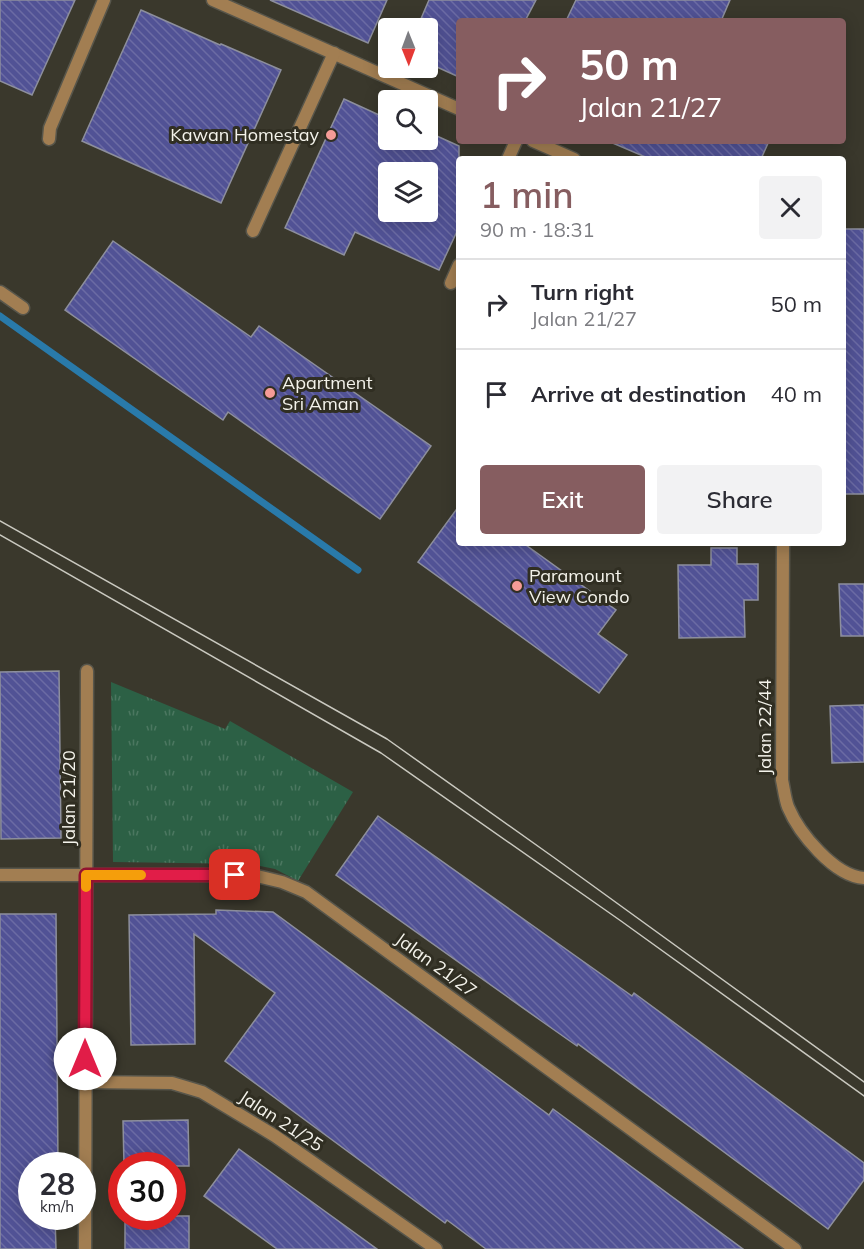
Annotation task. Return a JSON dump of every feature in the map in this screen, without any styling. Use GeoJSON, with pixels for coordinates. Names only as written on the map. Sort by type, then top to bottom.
{"type":"FeatureCollection","features":[{"type":"Feature","properties":{"kind":"street"},"geometry":{"type":"LineString","coordinates":[[49,139],[51,128],[104,0]]}},
{"type":"Feature","properties":{"kind":"street"},"geometry":{"type":"LineString","coordinates":[[213,0],[456,107]]}},
{"type":"Feature","properties":{"kind":"street"},"geometry":{"type":"LineString","coordinates":[[253,231],[334,53]]}},
{"type":"Feature","properties":{"kind":"street"},"geometry":{"type":"LineString","coordinates":[[540,144],[567,156]]}},
{"type":"Feature","properties":{"kind":"street"},"geometry":{"type":"LineString","coordinates":[[451,284],[456,272]]}},
{"type":"Feature","properties":{"kind":"street"},"geometry":{"type":"LineString","coordinates":[[0,292],[23,308]]}},
{"type":"Feature","properties":{"kind":"street","name":"Jalan 22/44"},"geometry":{"type":"LineString","coordinates":[[783,546],[782,780],[787,804],[795,822],[817,849],[838,868],[861,878]]}},
{"type":"Feature","properties":{"kind":"street","name":"Jalan 21/20"},"geometry":{"type":"LineString","coordinates":[[85,1249],[87,670]]}},
{"type":"Feature","properties":{"kind":"street","name":"Jalan 21/27"},"geometry":{"type":"LineString","coordinates":[[0,875],[253,875],[282,882],[306,892],[795,1249]]}},
{"type":"Feature","properties":{"kind":"street","name":"Jalan 21/25"},"geometry":{"type":"LineString","coordinates":[[85,1083],[172,1083],[202,1092],[275,1136],[436,1249]]}},
{"type":"Feature","properties":{"kind":"green space"},"geometry":{"type":"Polygon","coordinates":[[[111,682],[225,729],[230,721],[353,792],[298,881],[275,869],[250,864],[113,862],[111,682]]]}},
{"type":"Feature","properties":{"kind":"building"},"geometry":{"type":"Polygon","coordinates":[[[0,0],[75,0],[32,95],[0,81],[0,0]]]}},
{"type":"Feature","properties":{"kind":"building"},"geometry":{"type":"Polygon","coordinates":[[[270,0],[387,0],[368,43],[270,0]]]}},
{"type":"Feature","properties":{"kind":"building"},"geometry":{"type":"Polygon","coordinates":[[[429,0],[536,0],[527,18],[456,18],[456,76],[438,68],[438,18],[421,18],[429,0]]]}},
{"type":"Feature","properties":{"kind":"building"},"geometry":{"type":"Polygon","coordinates":[[[576,0],[730,0],[722,18],[567,18],[576,0]]]}},
{"type":"Feature","properties":{"kind":"building"},"geometry":{"type":"Polygon","coordinates":[[[141,10],[281,70],[221,203],[82,141],[141,10]]]}},
{"type":"Feature","properties":{"kind":"building"},"geometry":{"type":"Polygon","coordinates":[[[344,99],[378,114],[378,150],[438,150],[438,137],[459,146],[459,156],[456,156],[456,233],[439,270],[355,232],[344,255],[285,228],[344,99]]]}},
{"type":"Feature","properties":{"kind":"building"},"geometry":{"type":"Polygon","coordinates":[[[615,144],[768,144],[762,156],[643,156],[615,144]]]}},
{"type":"Feature","properties":{"kind":"building"},"geometry":{"type":"Polygon","coordinates":[[[846,229],[864,229],[864,494],[846,494],[846,229]]]}},
{"type":"Feature","properties":{"kind":"building","name":"Apartment Sri Aman"},"geometry":{"type":"Polygon","coordinates":[[[113,241],[251,337],[259,326],[431,446],[380,519],[228,412],[223,420],[65,310],[113,241]]]}},
{"type":"Feature","properties":{"kind":"building","name":"Paramount View Condo"},"geometry":{"type":"Polygon","coordinates":[[[456,510],[456,546],[527,546],[616,610],[598,634],[627,655],[599,693],[418,562],[456,510]]]}},
{"type":"Feature","properties":{"kind":"building"},"geometry":{"type":"Polygon","coordinates":[[[711,548],[737,548],[737,564],[758,564],[758,600],[744,600],[745,637],[679,638],[678,565],[711,565],[711,548]]]}},
{"type":"Feature","properties":{"kind":"building"},"geometry":{"type":"Polygon","coordinates":[[[839,584],[864,584],[864,636],[841,636],[839,584]]]}},
{"type":"Feature","properties":{"kind":"building"},"geometry":{"type":"Polygon","coordinates":[[[59,671],[61,838],[1,839],[0,672],[59,671]]]}},
{"type":"Feature","properties":{"kind":"building"},"geometry":{"type":"Polygon","coordinates":[[[864,705],[864,762],[832,763],[830,706],[864,705]]]}},
{"type":"Feature","properties":{"kind":"building"},"geometry":{"type":"Polygon","coordinates":[[[378,816],[632,996],[634,993],[864,1163],[864,1180],[828,1229],[578,1044],[577,1046],[336,875],[378,816]]]}},
{"type":"Feature","properties":{"kind":"building"},"geometry":{"type":"Polygon","coordinates":[[[216,910],[273,912],[549,1115],[553,1109],[743,1249],[486,1249],[447,1220],[445,1223],[225,1061],[275,993],[194,934],[195,1044],[131,1045],[129,915],[216,914],[216,910]]]}},
{"type":"Feature","properties":{"kind":"building"},"geometry":{"type":"Polygon","coordinates":[[[0,914],[56,914],[58,1152],[18,1152],[18,1230],[55,1230],[56,1249],[0,1249],[0,914]]]}},
{"type":"Feature","properties":{"kind":"building"},"geometry":{"type":"Polygon","coordinates":[[[188,1120],[189,1166],[186,1166],[186,1152],[124,1152],[123,1121],[188,1120]]]}},
{"type":"Feature","properties":{"kind":"building"},"geometry":{"type":"Polygon","coordinates":[[[239,1149],[377,1249],[277,1249],[204,1196],[239,1149]]]}},
{"type":"Feature","properties":{"kind":"building"},"geometry":{"type":"Polygon","coordinates":[[[186,1216],[189,1216],[189,1249],[125,1249],[125,1230],[186,1230],[186,1216]]]}},
{"type":"Feature","properties":{"kind":"waterway"},"geometry":{"type":"LineString","coordinates":[[0,316],[358,570]]}},
{"type":"Feature","properties":{"kind":"tram line"},"geometry":{"type":"LineString","coordinates":[[0,521],[387,739],[864,1082]]}},
{"type":"Feature","properties":{"kind":"tram line"},"geometry":{"type":"LineString","coordinates":[[0,535],[381,753],[621,921],[864,1096]]}},
{"type":"Feature","properties":{"kind":"slow traffic"},"geometry":{"type":"LineString","coordinates":[[86,887],[86,875],[141,875]]}},
{"type":"Feature","properties":{"kind":"place","name":"Kawan Homestay"},"geometry":{"type":"Point","coordinates":[331,135]}},
{"type":"Feature","properties":{"kind":"place","name":"Apartment Sri Aman"},"geometry":{"type":"Point","coordinates":[270,393]}},
{"type":"Feature","properties":{"kind":"place","name":"Paramount View Condo"},"geometry":{"type":"Point","coordinates":[517,586]}},
{"type":"Feature","properties":{"kind":"route"},"geometry":{"type":"LineString","coordinates":[[85,1059],[86,875],[235,875]]}}]}
